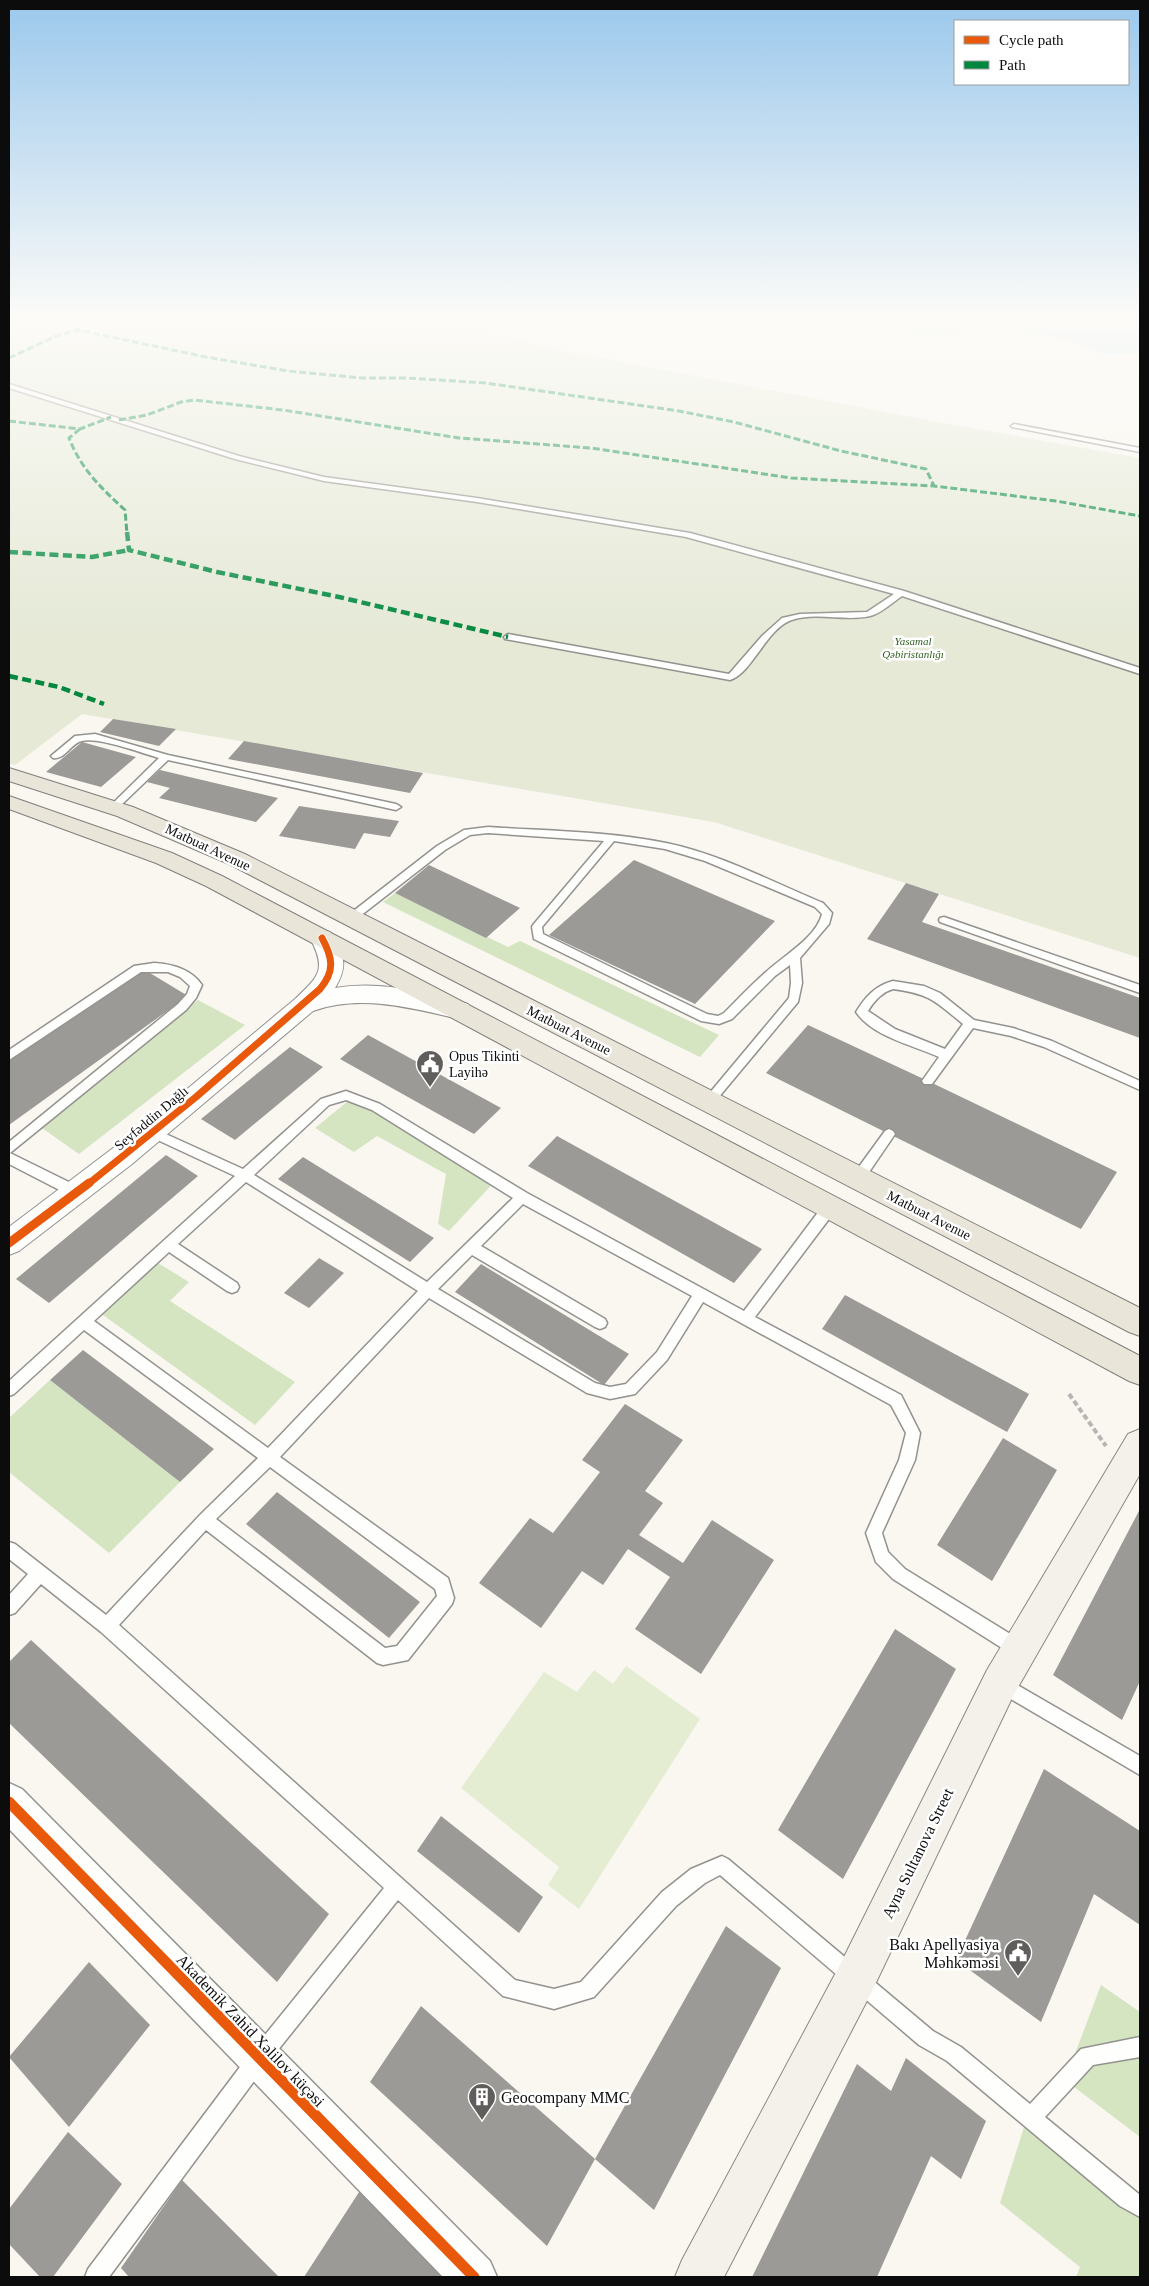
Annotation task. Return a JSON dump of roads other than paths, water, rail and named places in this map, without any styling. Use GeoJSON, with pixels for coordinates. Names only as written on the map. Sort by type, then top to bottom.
{"type":"FeatureCollection","features":[{"type":"Feature","properties":{"kind":"main road","name":"Matbuat Avenue"},"geometry":{"type":"LineString","coordinates":[[9,774],[112,808],[188,836],[1129,1317]]}},
{"type":"Feature","properties":{"kind":"main road","name":"Matbuat Avenue"},"geometry":{"type":"LineString","coordinates":[[9,802],[164,858],[214,881],[1140,1371]]}},
{"type":"Feature","properties":{"kind":"main road","name":"Ayna Sultanova Street"},"geometry":{"type":"LineString","coordinates":[[699,2277],[856,1978],[1000,1683],[1125,1450]]}},
{"type":"Feature","properties":{"kind":"street","name":"Seyfəddin Dağlı"},"geometry":{"type":"LineString","coordinates":[[9,1242],[78,1193],[153,1134],[304,1005],[323,986],[333,968],[333,958],[322,938]]}},
{"type":"Feature","properties":{"kind":"street"},"geometry":{"type":"LineString","coordinates":[[304,1005],[331,995],[362,994],[399,998],[459,1010]]}},
{"type":"Feature","properties":{"kind":"street","name":"Akademik Zahid Xəlilov küçəsi"},"geometry":{"type":"LineString","coordinates":[[9,1802],[474,2277]]}},
{"type":"Feature","properties":{"kind":"lane"},"geometry":{"type":"LineString","coordinates":[[122,422],[237,458],[324,479],[477,500],[687,535],[901,593],[1140,672]]}},
{"type":"Feature","properties":{"kind":"lane"},"geometry":{"type":"LineString","coordinates":[[1014,426],[1140,450]]}},
{"type":"Feature","properties":{"kind":"lane"},"geometry":{"type":"LineString","coordinates":[[508,637],[732,677],[765,638],[785,620],[800,616],[868,614],[901,593]]}},
{"type":"Feature","properties":{"kind":"lane"},"geometry":{"type":"LineString","coordinates":[[56,756],[78,738],[95,736],[166,757],[396,808]]}},
{"type":"Feature","properties":{"kind":"lane"},"geometry":{"type":"LineString","coordinates":[[112,808],[166,757]]}},
{"type":"Feature","properties":{"kind":"lane"},"geometry":{"type":"LineString","coordinates":[[351,918],[441,848],[468,832],[488,830],[611,838],[666,846],[690,852],[819,905],[827,913],[824,922],[794,956],[771,973],[728,1016],[719,1020],[705,1018],[538,936],[537,927],[611,838]]}},
{"type":"Feature","properties":{"kind":"lane"},"geometry":{"type":"LineString","coordinates":[[944,920],[1140,989]]}},
{"type":"Feature","properties":{"kind":"lane"},"geometry":{"type":"LineString","coordinates":[[709,1102],[794,999],[798,986],[798,971],[794,956]]}},
{"type":"Feature","properties":{"kind":"lane"},"geometry":{"type":"LineString","coordinates":[[9,1056],[138,969],[154,966],[167,968],[191,979],[196,985],[182,1007],[9,1149]]}},
{"type":"Feature","properties":{"kind":"lane"},"geometry":{"type":"LineString","coordinates":[[947,1055],[871,1021],[862,1012],[870,999],[883,988],[893,985],[920,989],[936,996],[970,1023],[1013,1032],[1048,1044],[1140,1086]]}},
{"type":"Feature","properties":{"kind":"lane"},"geometry":{"type":"LineString","coordinates":[[928,1081],[970,1023]]}},
{"type":"Feature","properties":{"kind":"lane"},"geometry":{"type":"LineString","coordinates":[[9,1390],[325,1102],[346,1095],[376,1107],[522,1197],[896,1400],[912,1433],[907,1460],[874,1534],[882,1557],[898,1574],[1019,1649]]}},
{"type":"Feature","properties":{"kind":"lane"},"geometry":{"type":"LineString","coordinates":[[153,1134],[246,1176],[428,1290],[592,1389],[610,1393],[630,1390],[662,1356],[701,1294]]}},
{"type":"Feature","properties":{"kind":"lane"},"geometry":{"type":"LineString","coordinates":[[858,1178],[889,1134]]}},
{"type":"Feature","properties":{"kind":"lane"},"geometry":{"type":"LineString","coordinates":[[9,1158],[78,1193]]}},
{"type":"Feature","properties":{"kind":"lane"},"geometry":{"type":"LineString","coordinates":[[107,1626],[205,1520],[269,1458],[428,1290],[522,1197]]}},
{"type":"Feature","properties":{"kind":"lane"},"geometry":{"type":"LineString","coordinates":[[746,1318],[830,1207]]}},
{"type":"Feature","properties":{"kind":"lane"},"geometry":{"type":"LineString","coordinates":[[168,1245],[232,1287]]}},
{"type":"Feature","properties":{"kind":"lane"},"geometry":{"type":"LineString","coordinates":[[472,1248],[600,1323]]}},
{"type":"Feature","properties":{"kind":"lane"},"geometry":{"type":"LineString","coordinates":[[83,1321],[442,1584],[446,1598],[402,1654],[383,1657],[205,1520]]}},
{"type":"Feature","properties":{"kind":"lane"},"geometry":{"type":"LineString","coordinates":[[9,1549],[107,1626],[510,1989],[554,1999],[587,1990],[669,1899],[698,1876],[722,1865],[926,2038],[954,2054],[1127,2200],[1140,2207]]}},
{"type":"Feature","properties":{"kind":"lane"},"geometry":{"type":"LineString","coordinates":[[9,1607],[40,1573]]}},
{"type":"Feature","properties":{"kind":"lane"},"geometry":{"type":"LineString","coordinates":[[1000,1683],[1140,1766]]}},
{"type":"Feature","properties":{"kind":"lane"},"geometry":{"type":"LineString","coordinates":[[96,2277],[259,2058],[396,1888]]}},
{"type":"Feature","properties":{"kind":"lane"},"geometry":{"type":"LineString","coordinates":[[1030,2119],[1088,2056],[1140,2047]]}},
{"type":"Feature","properties":{"kind":"place","name":"Opus Tikinti Layihə"},"geometry":{"type":"Point","coordinates":[430,1088]}},
{"type":"Feature","properties":{"kind":"place","name":"Bakı Apellyasiya Məhkəməsi"},"geometry":{"type":"Point","coordinates":[1018,1977]}},
{"type":"Feature","properties":{"kind":"place","name":"Geocompany MMC"},"geometry":{"type":"Point","coordinates":[482,2121]}},
{"type":"Feature","properties":{"kind":"park label","name":"Yasamal Qəbiristanlığı"},"geometry":{"type":"Point","coordinates":[913,647]}}]}
